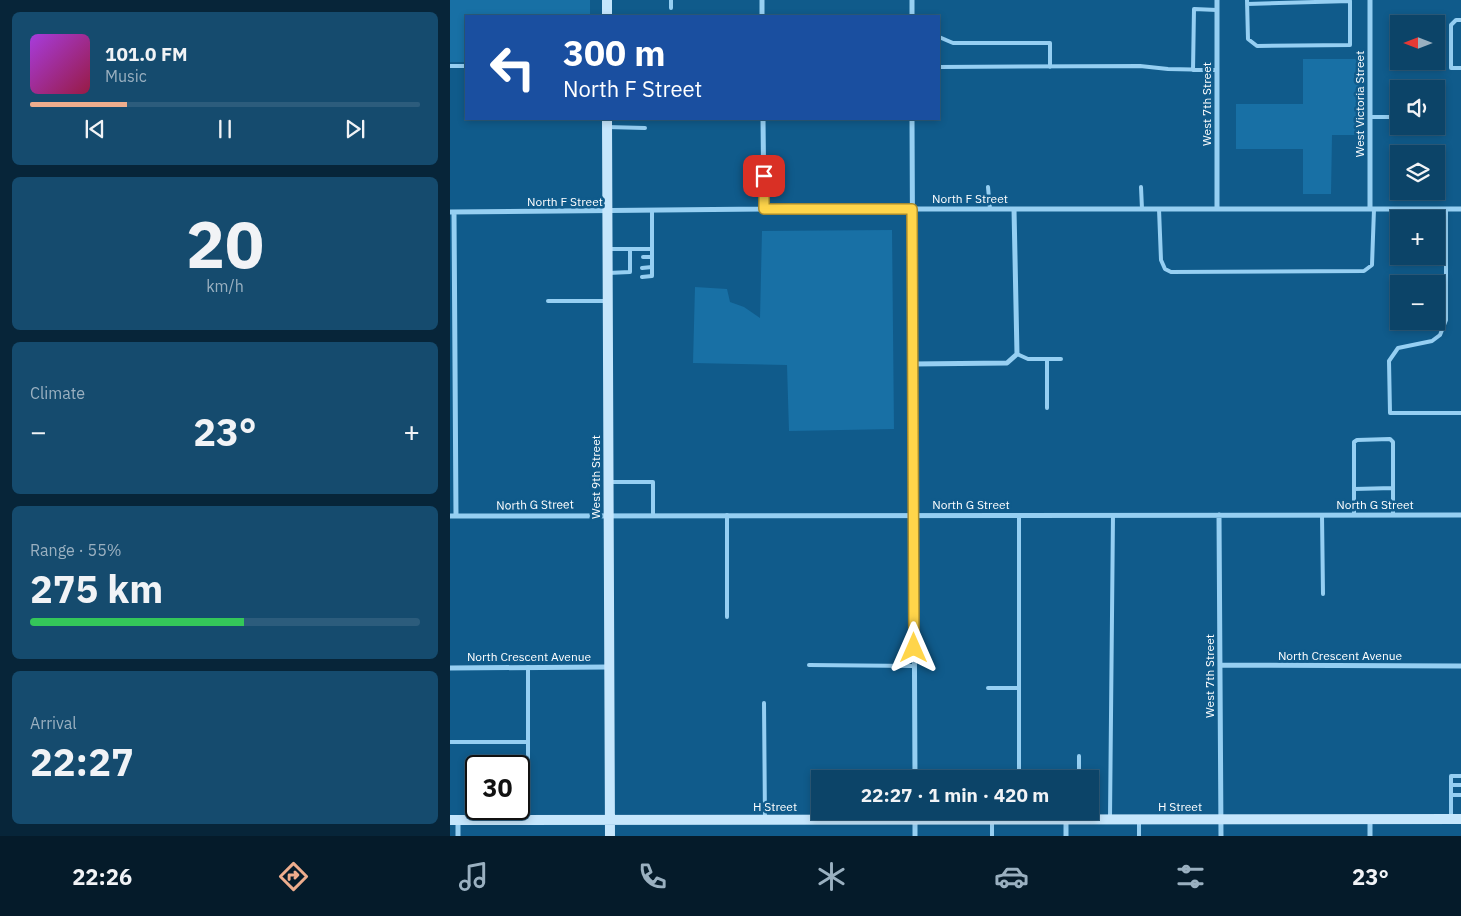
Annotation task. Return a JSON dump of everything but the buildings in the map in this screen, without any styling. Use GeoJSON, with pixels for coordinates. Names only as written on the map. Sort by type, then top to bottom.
{"type":"FeatureCollection","features":[{"type":"Feature","properties":{"kind":"street"},"geometry":{"type":"LineString","coordinates":[[607,0],[607,15]]}},
{"type":"Feature","properties":{"kind":"street"},"geometry":{"type":"LineString","coordinates":[[762,0],[762,15]]}},
{"type":"Feature","properties":{"kind":"street"},"geometry":{"type":"LineString","coordinates":[[912,0],[912,15]]}},
{"type":"Feature","properties":{"kind":"street","name":"West 7th Street"},"geometry":{"type":"LineString","coordinates":[[1217,0],[1217,209]]}},
{"type":"Feature","properties":{"kind":"street","name":"West Victoria Street"},"geometry":{"type":"LineString","coordinates":[[1370,0],[1372,209]]}},
{"type":"Feature","properties":{"kind":"street"},"geometry":{"type":"LineString","coordinates":[[763,120],[764,209]]}},
{"type":"Feature","properties":{"kind":"street"},"geometry":{"type":"LineString","coordinates":[[912,120],[915,770]]}},
{"type":"Feature","properties":{"kind":"street","name":"West 9th Street"},"geometry":{"type":"LineString","coordinates":[[607,123],[610,836]]}},
{"type":"Feature","properties":{"kind":"street","name":"North F Street"},"geometry":{"type":"LineString","coordinates":[[452,212],[764,209],[1461,209]]}},
{"type":"Feature","properties":{"kind":"street"},"geometry":{"type":"LineString","coordinates":[[913,364],[1007,363],[1017,354],[1014,209]]}},
{"type":"Feature","properties":{"kind":"street"},"geometry":{"type":"LineString","coordinates":[[452,212],[453,516]]}},
{"type":"Feature","properties":{"kind":"street","name":"North G Street"},"geometry":{"type":"LineString","coordinates":[[453,516],[608,514],[1113,516],[1461,514]]}},
{"type":"Feature","properties":{"kind":"street","name":"West 7th Street"},"geometry":{"type":"LineString","coordinates":[[1219,516],[1221,836]]}},
{"type":"Feature","properties":{"kind":"street","name":"North Crescent Avenue"},"geometry":{"type":"LineString","coordinates":[[1220,666],[1461,666]]}},
{"type":"Feature","properties":{"kind":"street","name":"North Crescent Avenue"},"geometry":{"type":"LineString","coordinates":[[450,668],[608,667]]}},
{"type":"Feature","properties":{"kind":"street","name":"H Street"},"geometry":{"type":"LineString","coordinates":[[530,820],[811,818]]}},
{"type":"Feature","properties":{"kind":"street","name":"H Street"},"geometry":{"type":"LineString","coordinates":[[1099,818],[1110,820],[1456,819]]}},
{"type":"Feature","properties":{"kind":"street"},"geometry":{"type":"LineString","coordinates":[[1370,819],[1370,836]]}},
{"type":"Feature","properties":{"kind":"street"},"geometry":{"type":"LineString","coordinates":[[454,820],[458,836]]}},
{"type":"Feature","properties":{"kind":"street"},"geometry":{"type":"LineString","coordinates":[[915,820],[915,836]]}},
{"type":"Feature","properties":{"kind":"street"},"geometry":{"type":"LineString","coordinates":[[1066,820],[1066,836]]}},
{"type":"Feature","properties":{"kind":"lane"},"geometry":{"type":"LineString","coordinates":[[671,8],[672,0]]}},
{"type":"Feature","properties":{"kind":"lane"},"geometry":{"type":"LineString","coordinates":[[1350,1],[1350,45],[1256,46],[1248,39],[1247,2],[1350,1]]}},
{"type":"Feature","properties":{"kind":"lane"},"geometry":{"type":"LineString","coordinates":[[1193,70],[1194,9],[1217,10]]}},
{"type":"Feature","properties":{"kind":"lane"},"geometry":{"type":"LineString","coordinates":[[1461,20],[1456,20],[1451,25],[1451,68],[1461,68]]}},
{"type":"Feature","properties":{"kind":"lane"},"geometry":{"type":"LineString","coordinates":[[940,38],[953,44],[1050,43],[1050,66]]}},
{"type":"Feature","properties":{"kind":"lane"},"geometry":{"type":"LineString","coordinates":[[450,66],[465,66]]}},
{"type":"Feature","properties":{"kind":"lane"},"geometry":{"type":"LineString","coordinates":[[940,67],[1155,66],[1193,70],[1217,70]]}},
{"type":"Feature","properties":{"kind":"lane"},"geometry":{"type":"LineString","coordinates":[[1370,117],[1390,117]]}},
{"type":"Feature","properties":{"kind":"lane"},"geometry":{"type":"LineString","coordinates":[[607,123],[645,128]]}},
{"type":"Feature","properties":{"kind":"lane"},"geometry":{"type":"LineString","coordinates":[[988,186],[990,209]]}},
{"type":"Feature","properties":{"kind":"lane"},"geometry":{"type":"LineString","coordinates":[[1141,187],[1142,209]]}},
{"type":"Feature","properties":{"kind":"lane"},"geometry":{"type":"LineString","coordinates":[[1159,209],[1161,260],[1165,269],[1172,272],[1364,272],[1372,265],[1373,258],[1372,209]]}},
{"type":"Feature","properties":{"kind":"lane"},"geometry":{"type":"LineString","coordinates":[[1446,209],[1446,320],[1440,335],[1432,341],[1398,348],[1389,361],[1390,413],[1461,413]]}},
{"type":"Feature","properties":{"kind":"lane"},"geometry":{"type":"LineString","coordinates":[[642,277],[652,276],[652,211]]}},
{"type":"Feature","properties":{"kind":"lane"},"geometry":{"type":"LineString","coordinates":[[608,249],[652,249]]}},
{"type":"Feature","properties":{"kind":"lane"},"geometry":{"type":"LineString","coordinates":[[608,273],[631,271],[630,249]]}},
{"type":"Feature","properties":{"kind":"lane"},"geometry":{"type":"LineString","coordinates":[[642,257],[652,257]]}},
{"type":"Feature","properties":{"kind":"lane"},"geometry":{"type":"LineString","coordinates":[[642,268],[652,267]]}},
{"type":"Feature","properties":{"kind":"lane"},"geometry":{"type":"LineString","coordinates":[[548,301],[608,302]]}},
{"type":"Feature","properties":{"kind":"lane"},"geometry":{"type":"LineString","coordinates":[[1017,354],[1028,359],[1061,360]]}},
{"type":"Feature","properties":{"kind":"lane"},"geometry":{"type":"LineString","coordinates":[[1047,360],[1047,408]]}},
{"type":"Feature","properties":{"kind":"lane"},"geometry":{"type":"LineString","coordinates":[[1354,514],[1354,442],[1356,440],[1390,439],[1393,442],[1394,514]]}},
{"type":"Feature","properties":{"kind":"lane"},"geometry":{"type":"LineString","coordinates":[[608,482],[653,482],[653,515]]}},
{"type":"Feature","properties":{"kind":"lane"},"geometry":{"type":"LineString","coordinates":[[1354,488],[1393,488]]}},
{"type":"Feature","properties":{"kind":"lane"},"geometry":{"type":"LineString","coordinates":[[1322,514],[1323,594]]}},
{"type":"Feature","properties":{"kind":"lane"},"geometry":{"type":"LineString","coordinates":[[727,515],[727,617]]}},
{"type":"Feature","properties":{"kind":"lane"},"geometry":{"type":"LineString","coordinates":[[1019,515],[1019,770]]}},
{"type":"Feature","properties":{"kind":"lane"},"geometry":{"type":"LineString","coordinates":[[1110,820],[1113,516]]}},
{"type":"Feature","properties":{"kind":"lane"},"geometry":{"type":"LineString","coordinates":[[809,664],[914,666]]}},
{"type":"Feature","properties":{"kind":"lane"},"geometry":{"type":"LineString","coordinates":[[528,667],[528,755]]}},
{"type":"Feature","properties":{"kind":"lane"},"geometry":{"type":"LineString","coordinates":[[988,688],[1019,688]]}},
{"type":"Feature","properties":{"kind":"lane"},"geometry":{"type":"LineString","coordinates":[[764,703],[765,820]]}},
{"type":"Feature","properties":{"kind":"lane"},"geometry":{"type":"LineString","coordinates":[[450,742],[528,742]]}},
{"type":"Feature","properties":{"kind":"lane"},"geometry":{"type":"LineString","coordinates":[[1079,756],[1079,770]]}},
{"type":"Feature","properties":{"kind":"lane"},"geometry":{"type":"LineString","coordinates":[[1456,819],[1451,795],[1451,776],[1461,776]]}},
{"type":"Feature","properties":{"kind":"lane"},"geometry":{"type":"LineString","coordinates":[[1451,785],[1461,785]]}},
{"type":"Feature","properties":{"kind":"lane"},"geometry":{"type":"LineString","coordinates":[[1451,795],[1461,795]]}},
{"type":"Feature","properties":{"kind":"lane"},"geometry":{"type":"LineString","coordinates":[[992,820],[992,836]]}},
{"type":"Feature","properties":{"kind":"lane"},"geometry":{"type":"LineString","coordinates":[[1139,820],[1139,836]]}},
{"type":"Feature","properties":{"kind":"shaded area"},"geometry":{"type":"Polygon","coordinates":[[[450,0],[590,0],[590,15],[465,15],[465,62],[450,62],[450,0]]]}},
{"type":"Feature","properties":{"kind":"shaded area"},"geometry":{"type":"Polygon","coordinates":[[[1303,59],[1360,59],[1361,135],[1332,135],[1331,194],[1303,194],[1303,149],[1236,149],[1236,104],[1303,104],[1303,59]]]}},
{"type":"Feature","properties":{"kind":"shaded area"},"geometry":{"type":"Polygon","coordinates":[[[892,230],[894,429],[789,431],[787,365],[693,363],[695,287],[727,289],[730,302],[744,307],[760,318],[762,231],[892,230]]]}},
{"type":"Feature","properties":{"kind":"route"},"geometry":{"type":"LineString","coordinates":[[764,176],[764,209],[912,209],[914,648]]}}]}
